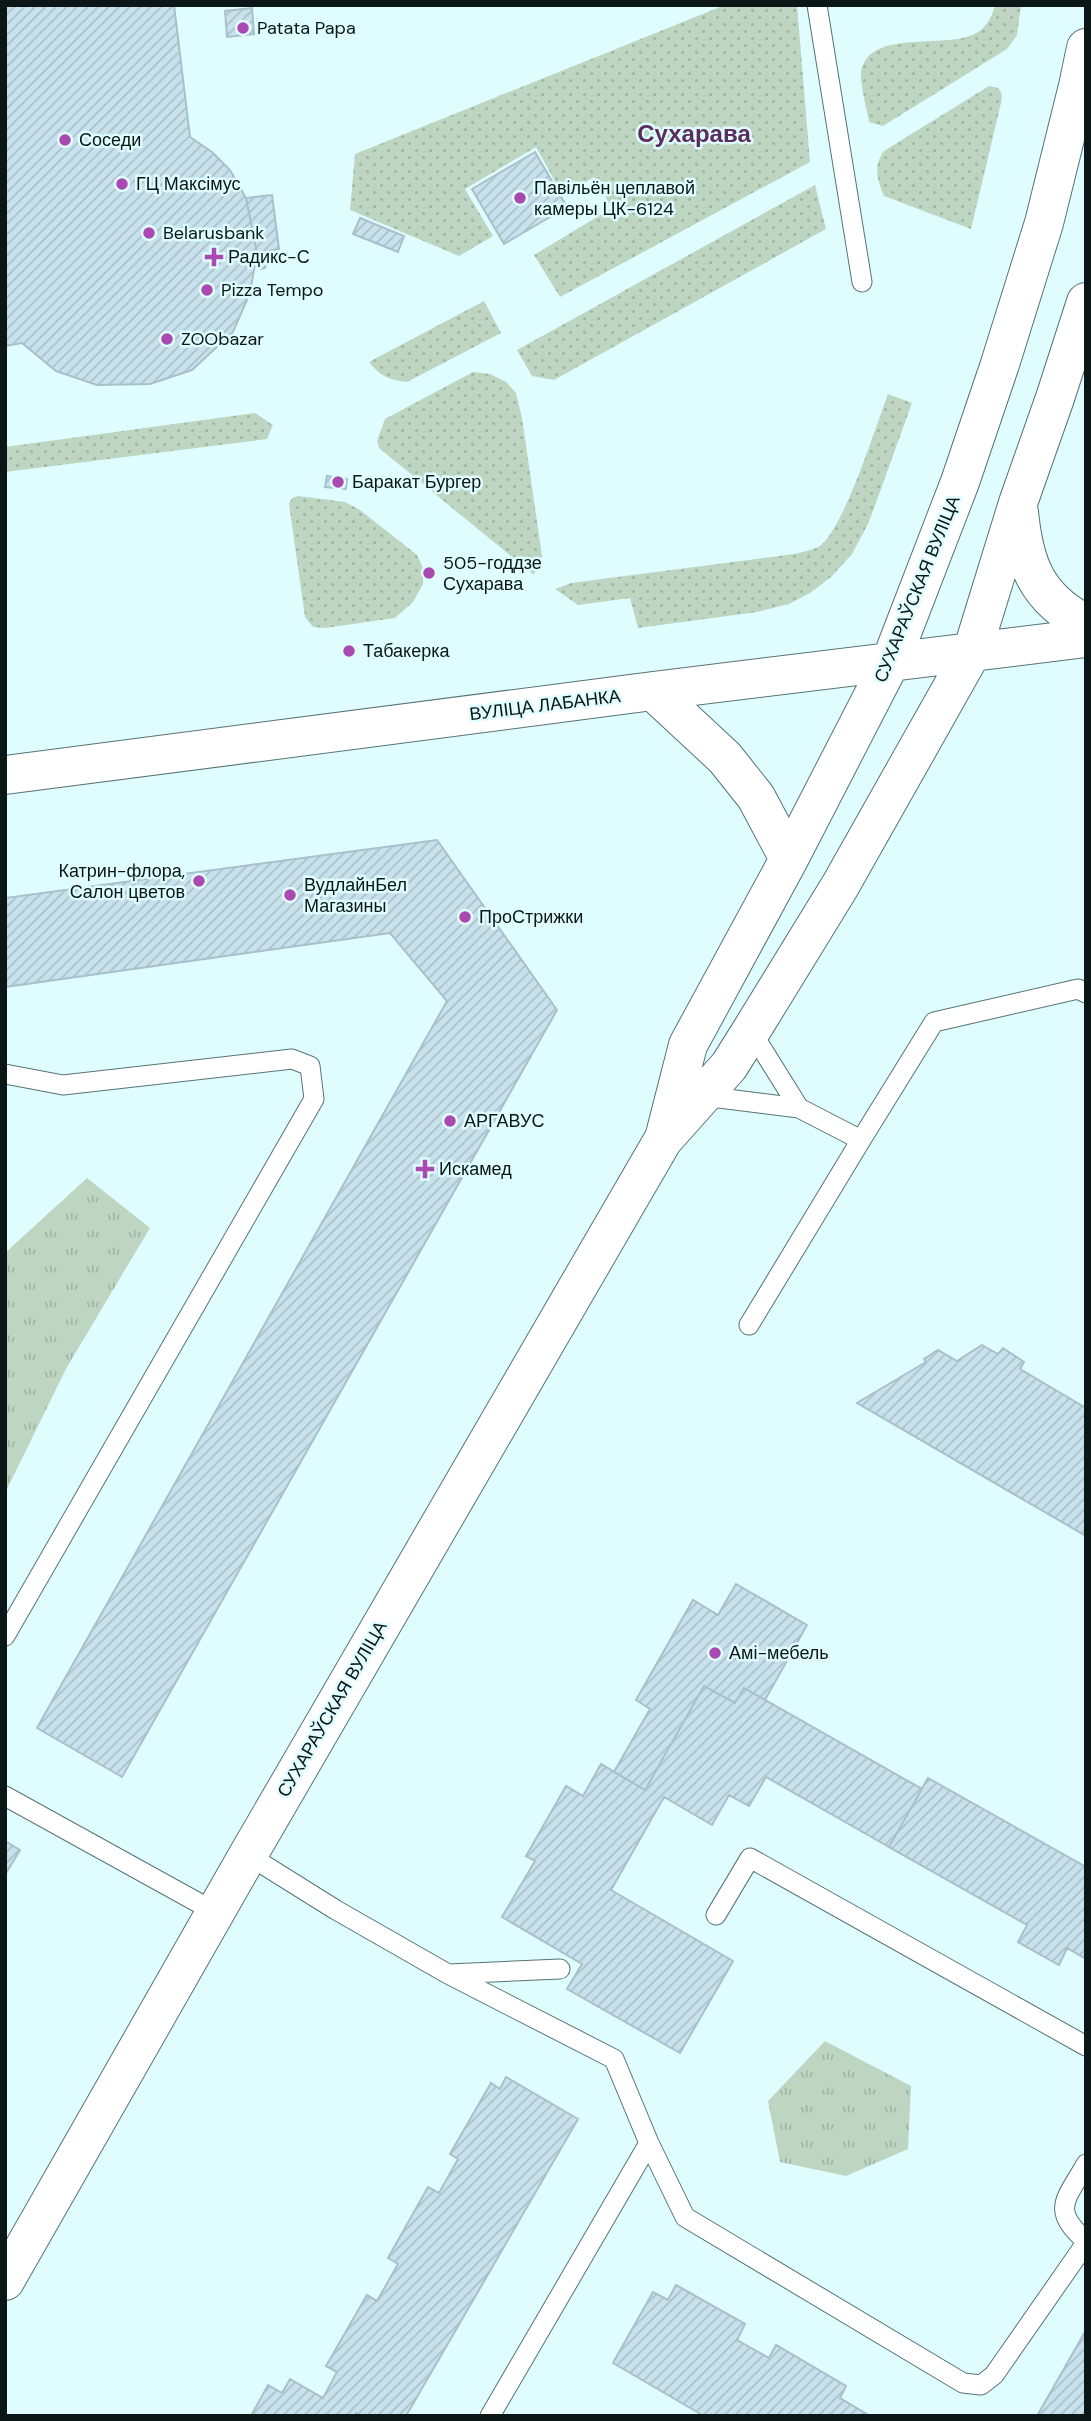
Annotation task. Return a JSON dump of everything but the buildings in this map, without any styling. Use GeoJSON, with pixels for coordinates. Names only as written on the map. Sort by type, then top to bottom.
{"type":"FeatureCollection","features":[{"type":"Feature","properties":{"kind":"main road","name":"СУХАРАЎСКАЯ ВУЛІЦА"},"geometry":{"type":"LineString","coordinates":[[663,1140],[688,1045],[789,859],[891,662],[960,482],[1000,364],[1044,223],[1086,48]]}},
{"type":"Feature","properties":{"kind":"main road","name":"СУХАРАЎСКАЯ ВУЛІЦА"},"geometry":{"type":"LineString","coordinates":[[5,2280],[663,1140],[729,1066],[840,886],[972,652],[1018,503],[1086,302]]}},
{"type":"Feature","properties":{"kind":"main road"},"geometry":{"type":"LineString","coordinates":[[1018,503],[1022,545],[1030,568],[1048,596],[1086,624]]}},
{"type":"Feature","properties":{"kind":"main road","name":"ВУЛІЦА ЛАБАНКА"},"geometry":{"type":"LineString","coordinates":[[5,775],[1086,638]]}},
{"type":"Feature","properties":{"kind":"main road"},"geometry":{"type":"LineString","coordinates":[[653,691],[725,758],[756,797],[789,859]]}},
{"type":"Feature","properties":{"kind":"lane"},"geometry":{"type":"LineString","coordinates":[[817,5],[862,282]]}},
{"type":"Feature","properties":{"kind":"lane"},"geometry":{"type":"LineString","coordinates":[[749,1325],[934,1022],[1078,989],[1086,993]]}},
{"type":"Feature","properties":{"kind":"lane"},"geometry":{"type":"LineString","coordinates":[[751,1031],[799,1108]]}},
{"type":"Feature","properties":{"kind":"lane"},"geometry":{"type":"LineString","coordinates":[[5,1074],[63,1085],[292,1059],[310,1066],[314,1099],[5,1636]]}},
{"type":"Feature","properties":{"kind":"lane"},"geometry":{"type":"LineString","coordinates":[[702,1096],[799,1108],[861,1140]]}},
{"type":"Feature","properties":{"kind":"lane"},"geometry":{"type":"LineString","coordinates":[[5,1796],[215,1912]]}},
{"type":"Feature","properties":{"kind":"lane"},"geometry":{"type":"LineString","coordinates":[[248,1855],[447,1974],[614,2059],[649,2143],[685,2217],[963,2383],[981,2385],[994,2375],[1086,2242],[1070,2226],[1063,2214],[1066,2200],[1086,2164]]}},
{"type":"Feature","properties":{"kind":"lane"},"geometry":{"type":"LineString","coordinates":[[716,1915],[750,1858],[1086,2046]]}},
{"type":"Feature","properties":{"kind":"lane"},"geometry":{"type":"LineString","coordinates":[[447,1974],[560,1969]]}},
{"type":"Feature","properties":{"kind":"lane"},"geometry":{"type":"LineString","coordinates":[[494,2414],[649,2143]]}},
{"type":"Feature","properties":{"kind":"green space"},"geometry":{"type":"Polygon","coordinates":[[[725,5],[797,5],[810,162],[560,297],[534,255],[612,208],[594,177],[563,196],[536,147],[465,189],[493,236],[459,256],[350,210],[355,154],[725,5]]]}},
{"type":"Feature","properties":{"kind":"green space"},"geometry":{"type":"Polygon","coordinates":[[[995,5],[1021,5],[1017,35],[1007,49],[883,126],[869,122],[861,78],[867,58],[879,49],[895,44],[953,40],[969,36],[982,29],[995,5]]]}},
{"type":"Feature","properties":{"kind":"green space"},"geometry":{"type":"Polygon","coordinates":[[[989,86],[998,88],[1002,94],[1001,103],[971,229],[884,196],[877,173],[878,162],[884,151],[989,86]]]}},
{"type":"Feature","properties":{"kind":"green space"},"geometry":{"type":"Polygon","coordinates":[[[815,185],[826,229],[554,380],[532,376],[517,350],[815,185]]]}},
{"type":"Feature","properties":{"kind":"green space"},"geometry":{"type":"Polygon","coordinates":[[[484,301],[501,333],[407,382],[385,376],[369,362],[484,301]]]}},
{"type":"Feature","properties":{"kind":"green space"},"geometry":{"type":"Polygon","coordinates":[[[473,372],[490,374],[506,382],[516,393],[542,556],[534,575],[379,448],[377,441],[385,419],[473,372]]]}},
{"type":"Feature","properties":{"kind":"green space"},"geometry":{"type":"Polygon","coordinates":[[[888,394],[912,403],[869,522],[852,554],[831,577],[810,593],[789,604],[757,612],[638,628],[630,598],[578,605],[555,589],[571,583],[794,554],[820,546],[829,536],[849,498],[888,394]]]}},
{"type":"Feature","properties":{"kind":"green space"},"geometry":{"type":"Polygon","coordinates":[[[255,413],[273,425],[267,439],[5,472],[5,447],[255,413]]]}},
{"type":"Feature","properties":{"kind":"green space"},"geometry":{"type":"Polygon","coordinates":[[[298,496],[345,502],[360,510],[417,555],[423,568],[423,584],[413,602],[395,618],[325,628],[313,627],[305,617],[289,504],[292,498],[298,496]]]}},
{"type":"Feature","properties":{"kind":"green space"},"geometry":{"type":"Polygon","coordinates":[[[87,1178],[150,1228],[67,1367],[5,1493],[5,1253],[87,1178]]]}},
{"type":"Feature","properties":{"kind":"green space"},"geometry":{"type":"Polygon","coordinates":[[[825,2041],[911,2086],[908,2149],[846,2176],[780,2162],[768,2101],[825,2041]]]}},
{"type":"Feature","properties":{"kind":"place","name":"Patata Papa"},"geometry":{"type":"Point","coordinates":[243,28]}},
{"type":"Feature","properties":{"kind":"place","name":"Соседи"},"geometry":{"type":"Point","coordinates":[65,140]}},
{"type":"Feature","properties":{"kind":"place","name":"ГЦ Максімус"},"geometry":{"type":"Point","coordinates":[122,184]}},
{"type":"Feature","properties":{"kind":"place","name":"Павільён цеплавой камеры ЦК-6124"},"geometry":{"type":"Point","coordinates":[520,198]}},
{"type":"Feature","properties":{"kind":"place","name":"Belarusbank"},"geometry":{"type":"Point","coordinates":[149,233]}},
{"type":"Feature","properties":{"kind":"place","name":"Радикс-С"},"geometry":{"type":"Point","coordinates":[214,257]}},
{"type":"Feature","properties":{"kind":"place","name":"Pizza Tempo"},"geometry":{"type":"Point","coordinates":[207,290]}},
{"type":"Feature","properties":{"kind":"place","name":"ZOObazar"},"geometry":{"type":"Point","coordinates":[167,339]}},
{"type":"Feature","properties":{"kind":"place","name":"Баракат Бургер"},"geometry":{"type":"Point","coordinates":[338,482]}},
{"type":"Feature","properties":{"kind":"place","name":"505-годдзе Сухарава"},"geometry":{"type":"Point","coordinates":[429,573]}},
{"type":"Feature","properties":{"kind":"place","name":"Табакерка"},"geometry":{"type":"Point","coordinates":[349,651]}},
{"type":"Feature","properties":{"kind":"place","name":"Катрин-флора, Салон цветов"},"geometry":{"type":"Point","coordinates":[199,881]}},
{"type":"Feature","properties":{"kind":"place","name":"ВудлайнБел Магазины"},"geometry":{"type":"Point","coordinates":[290,895]}},
{"type":"Feature","properties":{"kind":"place","name":"ПроСтрижки"},"geometry":{"type":"Point","coordinates":[465,917]}},
{"type":"Feature","properties":{"kind":"place","name":"АРГАВУС"},"geometry":{"type":"Point","coordinates":[450,1121]}},
{"type":"Feature","properties":{"kind":"place","name":"Искамед"},"geometry":{"type":"Point","coordinates":[425,1169]}},
{"type":"Feature","properties":{"kind":"place","name":"Амі-мебель"},"geometry":{"type":"Point","coordinates":[715,1653]}},
{"type":"Feature","properties":{"kind":"district","name":"Сухарава"},"geometry":{"type":"Point","coordinates":[694,133]}}]}
